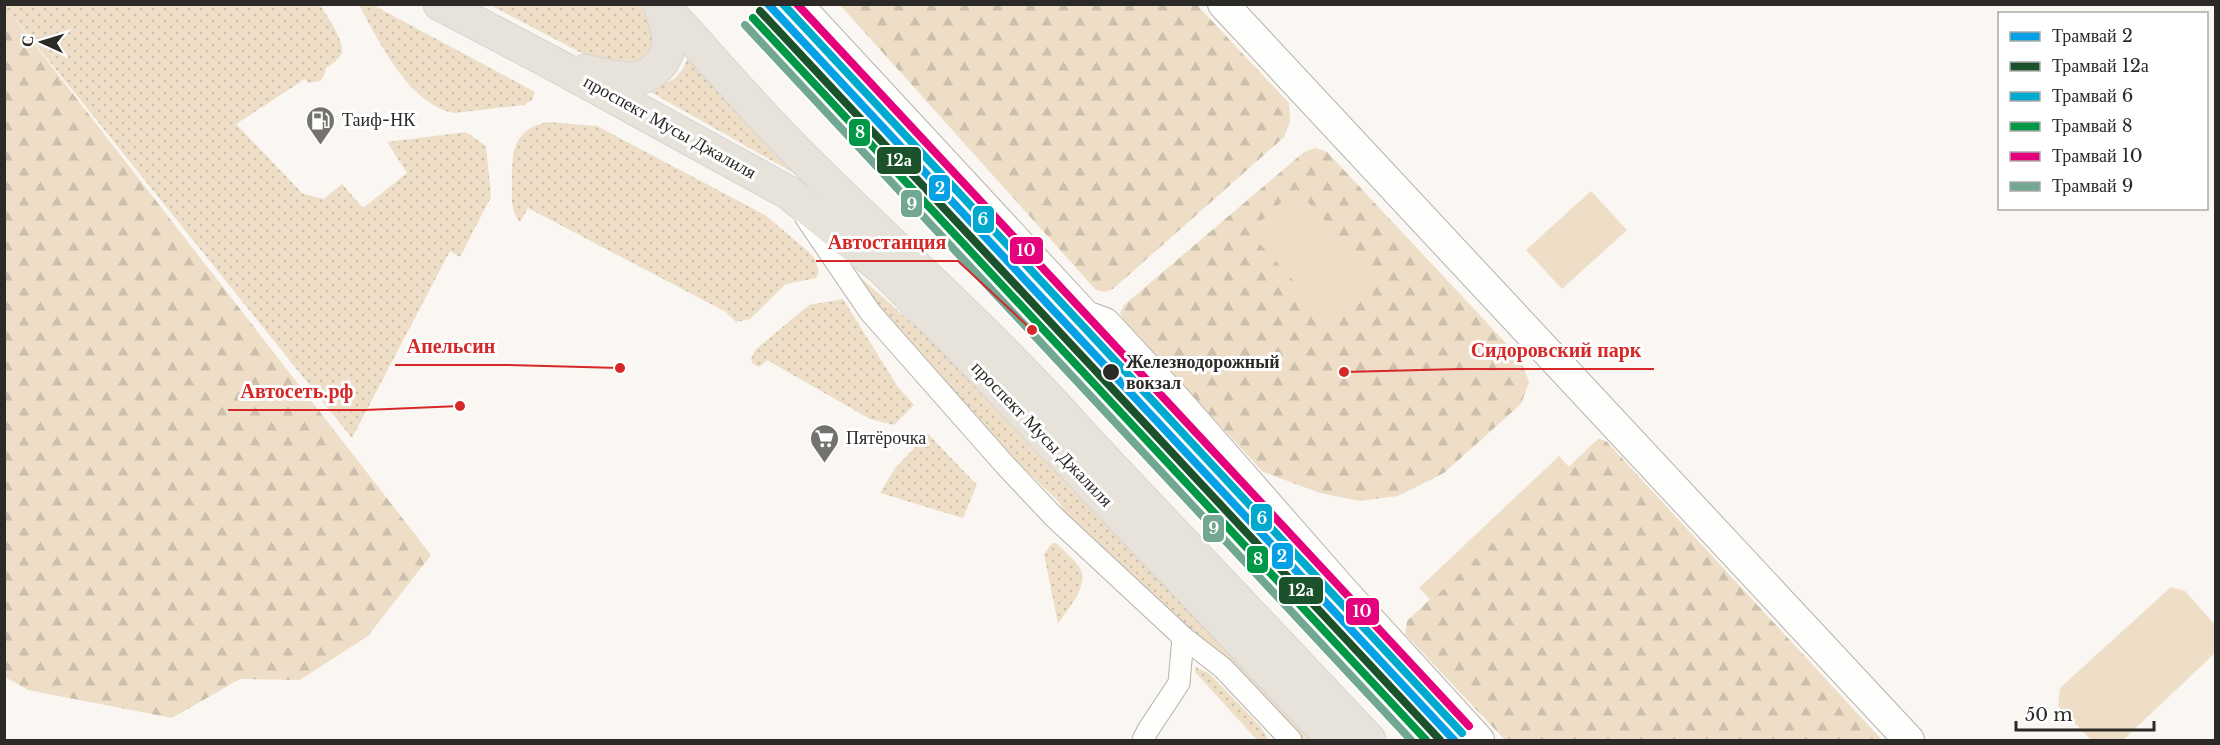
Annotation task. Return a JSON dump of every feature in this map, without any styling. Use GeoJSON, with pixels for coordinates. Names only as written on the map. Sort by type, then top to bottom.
{"type":"FeatureCollection","features":[{"type":"Feature","properties":{"kind":"main road","name":"проспект Мусы Джалиля"},"geometry":{"type":"LineString","coordinates":[[440,4],[789,193],[881,267],[952,338],[1334,741]]}},
{"type":"Feature","properties":{"kind":"main road","name":"проспект Мусы Джалиля"},"geometry":{"type":"LineString","coordinates":[[661,4],[808,163],[1001,348],[1369,741]]}},
{"type":"Feature","properties":{"kind":"main road"},"geometry":{"type":"LineString","coordinates":[[554,64],[625,80],[643,78],[656,72],[666,56],[669,40],[661,4]]}},
{"type":"Feature","properties":{"kind":"street"},"geometry":{"type":"LineString","coordinates":[[797,4],[1086,316],[1105,323],[1479,741]]}},
{"type":"Feature","properties":{"kind":"street"},"geometry":{"type":"LineString","coordinates":[[1223,4],[1909,741]]}},
{"type":"Feature","properties":{"kind":"street"},"geometry":{"type":"LineString","coordinates":[[789,193],[870,312],[965,421],[1054,517],[1183,637],[1223,668],[1291,741]]}},
{"type":"Feature","properties":{"kind":"street"},"geometry":{"type":"LineString","coordinates":[[1143,741],[1179,683],[1183,637]]}},
{"type":"Feature","properties":{"kind":"green space"},"geometry":{"type":"Polygon","coordinates":[[[4,5],[320,5],[340,41],[342,52],[340,57],[326,68],[320,81],[309,83],[305,79],[236,124],[303,194],[324,199],[342,184],[363,208],[407,173],[387,142],[466,132],[486,146],[491,197],[460,257],[450,251],[352,438],[4,5]]]}},
{"type":"Feature","properties":{"kind":"green space"},"geometry":{"type":"Polygon","coordinates":[[[4,5],[431,555],[368,636],[300,680],[240,679],[172,718],[28,690],[5,677],[4,5]]]}},
{"type":"Feature","properties":{"kind":"green space"},"geometry":{"type":"Polygon","coordinates":[[[359,5],[373,5],[535,92],[532,100],[524,105],[455,113],[439,108],[424,99],[398,70],[359,5]]]}},
{"type":"Feature","properties":{"kind":"green space"},"geometry":{"type":"Polygon","coordinates":[[[490,5],[643,5],[653,18],[656,35],[650,57],[633,66],[593,59],[490,5]]]}},
{"type":"Feature","properties":{"kind":"green space"},"geometry":{"type":"Polygon","coordinates":[[[840,5],[1197,5],[1289,103],[1290,122],[1284,137],[1113,289],[1105,292],[1096,290],[840,5]]]}},
{"type":"Feature","properties":{"kind":"green space"},"geometry":{"type":"Polygon","coordinates":[[[688,55],[799,176],[647,90],[668,83],[679,74],[688,55]]]}},
{"type":"Feature","properties":{"kind":"green space"},"geometry":{"type":"Polygon","coordinates":[[[548,122],[597,126],[765,215],[815,259],[819,272],[816,278],[786,284],[750,319],[736,322],[726,312],[528,208],[520,222],[512,203],[514,151],[521,136],[528,130],[548,122]]]}},
{"type":"Feature","properties":{"kind":"green space"},"geometry":{"type":"Polygon","coordinates":[[[1315,148],[1327,152],[1520,358],[1529,382],[1521,404],[1444,473],[1398,496],[1360,501],[1320,493],[1263,472],[1123,320],[1120,313],[1124,305],[1304,152],[1315,148]]]}},
{"type":"Feature","properties":{"kind":"green space"},"geometry":{"type":"Polygon","coordinates":[[[1296,189],[1378,279],[1331,322],[1249,232],[1296,189]]]}},
{"type":"Feature","properties":{"kind":"green space"},"geometry":{"type":"Polygon","coordinates":[[[1591,191],[1627,230],[1562,289],[1526,250],[1591,191]]]}},
{"type":"Feature","properties":{"kind":"green space"},"geometry":{"type":"Polygon","coordinates":[[[860,277],[963,368],[1317,740],[1302,740],[1231,663],[1186,632],[1066,518],[1059,502],[1016,461],[878,311],[860,277]]]}},
{"type":"Feature","properties":{"kind":"green space"},"geometry":{"type":"Polygon","coordinates":[[[843,299],[898,387],[914,405],[894,425],[870,419],[767,360],[759,367],[752,363],[751,359],[755,350],[809,305],[843,299]]]}},
{"type":"Feature","properties":{"kind":"green space"},"geometry":{"type":"Polygon","coordinates":[[[928,434],[977,485],[963,518],[880,493],[895,468],[928,434]]]}},
{"type":"Feature","properties":{"kind":"green space"},"geometry":{"type":"Polygon","coordinates":[[[1599,438],[1607,442],[1882,740],[1505,740],[1405,634],[1407,621],[1599,438]]]}},
{"type":"Feature","properties":{"kind":"green space"},"geometry":{"type":"Polygon","coordinates":[[[1559,456],[1571,469],[1431,601],[1419,588],[1559,456]]]}},
{"type":"Feature","properties":{"kind":"green space"},"geometry":{"type":"Polygon","coordinates":[[[1052,543],[1056,543],[1072,558],[1080,568],[1082,575],[1080,589],[1058,624],[1044,554],[1052,543]]]}},
{"type":"Feature","properties":{"kind":"green space"},"geometry":{"type":"Polygon","coordinates":[[[2171,587],[2185,591],[2215,625],[2215,653],[2123,740],[2091,740],[2058,706],[2060,688],[2171,587]]]}},
{"type":"Feature","properties":{"kind":"green space"},"geometry":{"type":"Polygon","coordinates":[[[1196,667],[1210,674],[1260,726],[1269,740],[1257,740],[1195,672],[1196,667]]]}},
{"type":"Feature","properties":{"kind":"tram line","name":"2"},"geometry":{"type":"LineString","coordinates":[[768,4],[1454,740]]}},
{"type":"Feature","properties":{"kind":"tram line","name":"6"},"geometry":{"type":"LineString","coordinates":[[783,4],[1462,733]]}},
{"type":"Feature","properties":{"kind":"tram line","name":"10"},"geometry":{"type":"LineString","coordinates":[[797,4],[1469,726]]}},
{"type":"Feature","properties":{"kind":"tram line","name":"12а"},"geometry":{"type":"LineString","coordinates":[[760,11],[1440,740]]}},
{"type":"Feature","properties":{"kind":"tram line","name":"8"},"geometry":{"type":"LineString","coordinates":[[753,18],[1426,740]]}},
{"type":"Feature","properties":{"kind":"tram line","name":"9"},"geometry":{"type":"LineString","coordinates":[[745,25],[1411,740]]}},
{"type":"Feature","properties":{"kind":"place","name":"Таиф-НК"},"geometry":{"type":"Point","coordinates":[321,146]}},
{"type":"Feature","properties":{"kind":"place","name":"Автостанция"},"geometry":{"type":"Point","coordinates":[1032,330]}},
{"type":"Feature","properties":{"kind":"place","name":"Апельсин"},"geometry":{"type":"Point","coordinates":[620,368]}},
{"type":"Feature","properties":{"kind":"place","name":"Железнодорожный вокзал"},"geometry":{"type":"Point","coordinates":[1111,372]}},
{"type":"Feature","properties":{"kind":"place","name":"Сидоровский парк"},"geometry":{"type":"Point","coordinates":[1344,372]}},
{"type":"Feature","properties":{"kind":"place","name":"Автосеть.рф"},"geometry":{"type":"Point","coordinates":[460,406]}},
{"type":"Feature","properties":{"kind":"place","name":"Пятёрочка"},"geometry":{"type":"Point","coordinates":[825,464]}}]}
